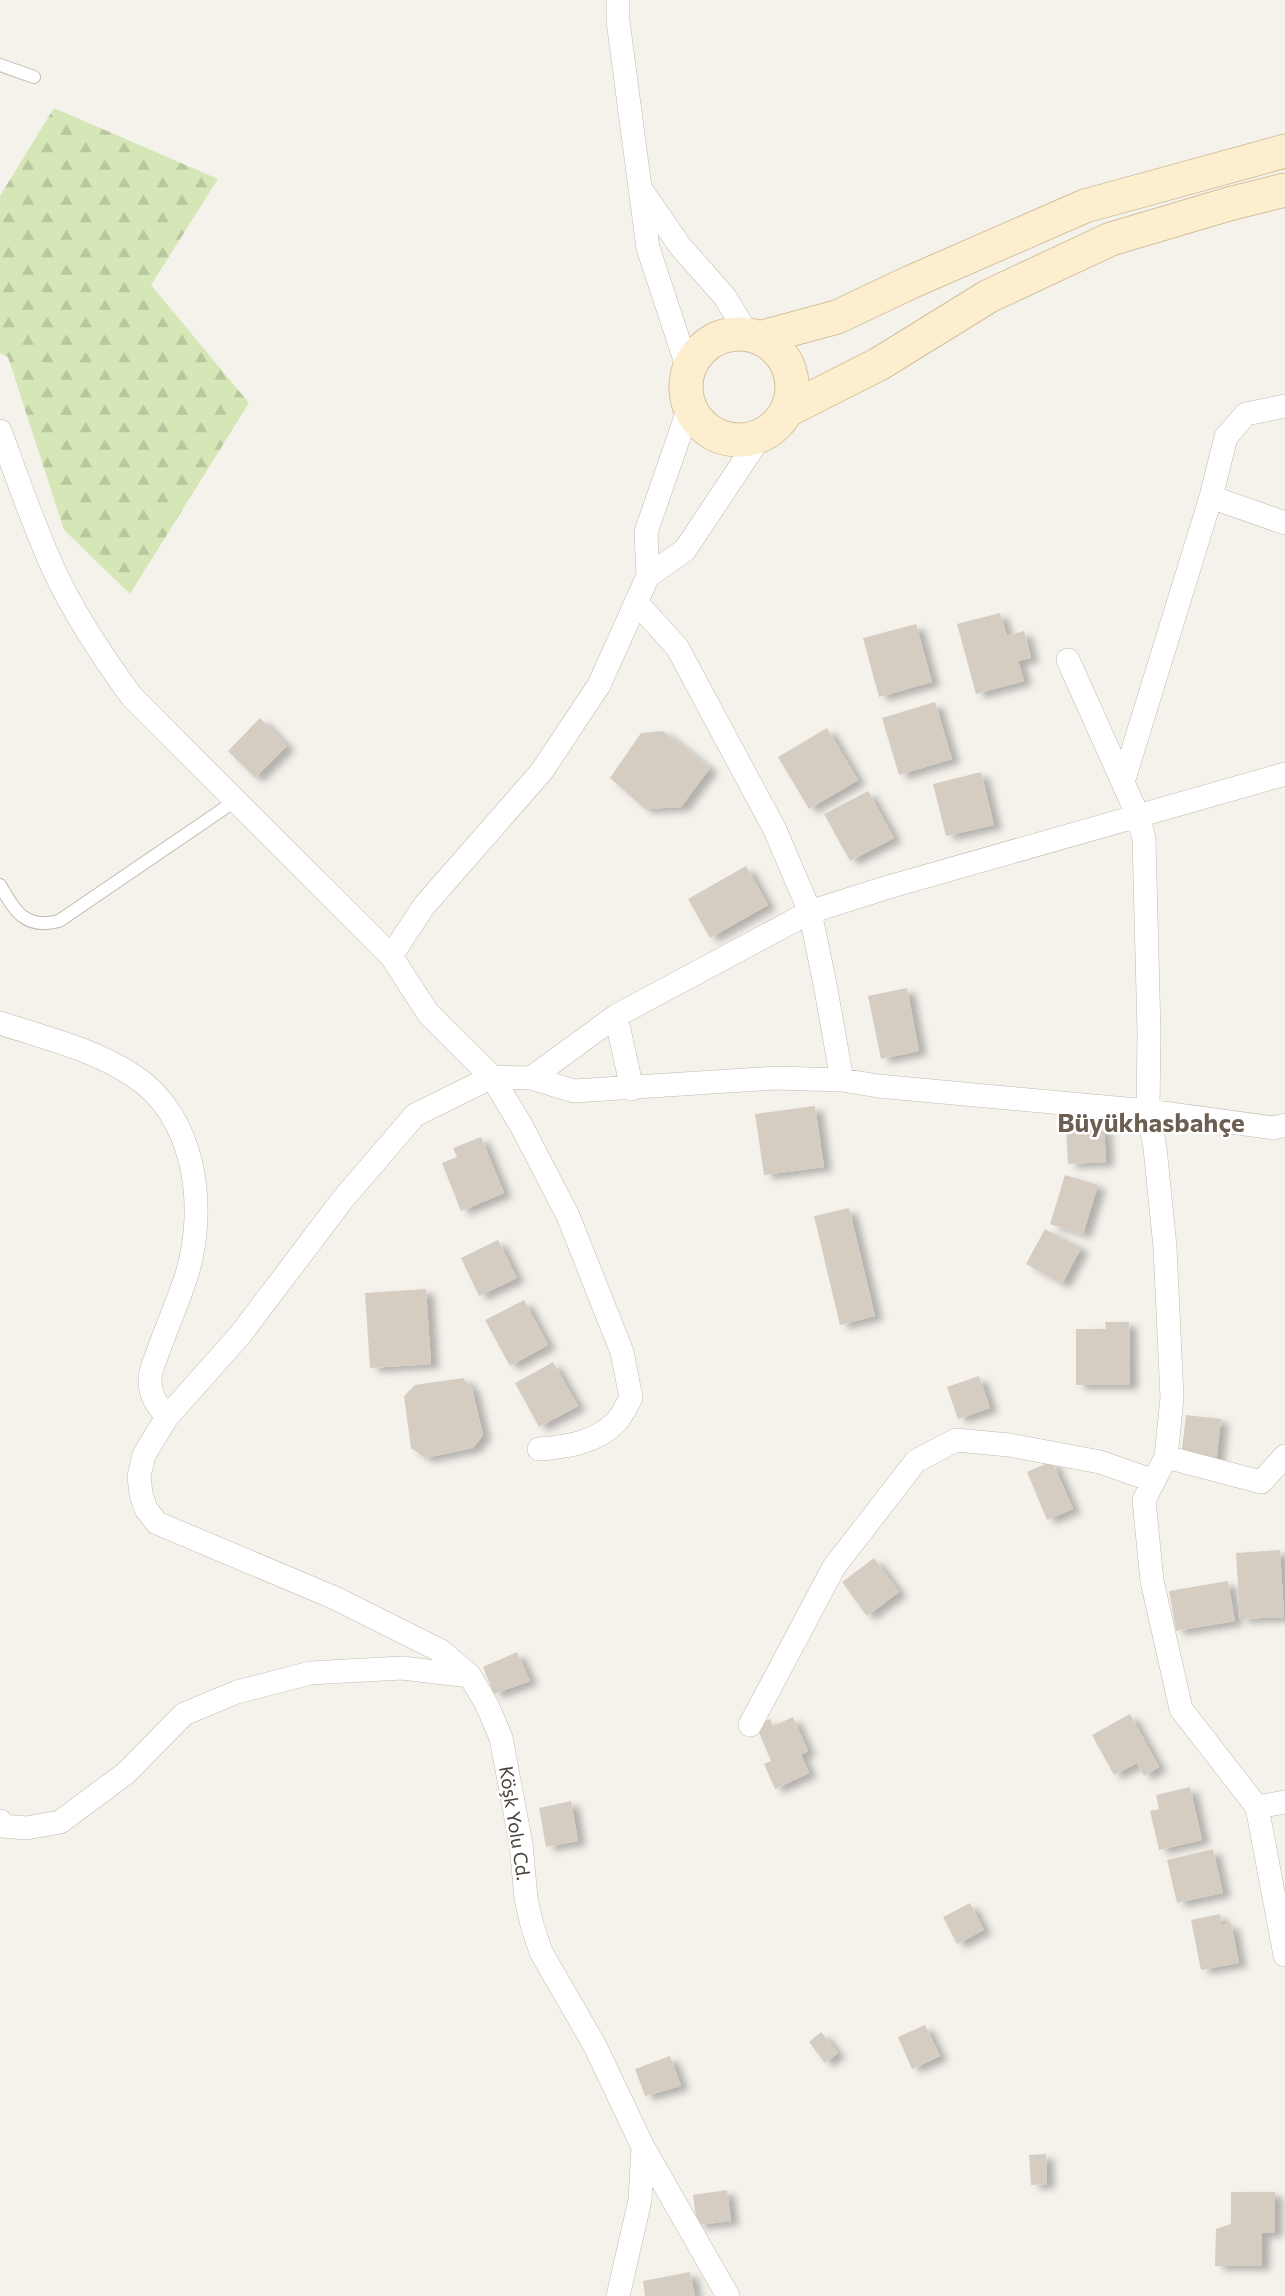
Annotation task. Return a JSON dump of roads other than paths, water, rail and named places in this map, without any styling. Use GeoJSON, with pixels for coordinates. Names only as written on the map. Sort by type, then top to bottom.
{"type":"FeatureCollection","features":[{"type":"Feature","properties":{"kind":"street"},"geometry":{"type":"LineString","coordinates":[[618,0],[618,21],[648,248],[689,372]]}},
{"type":"Feature","properties":{"kind":"street"},"geometry":{"type":"LineString","coordinates":[[762,434],[741,439],[720,436],[701,423],[690,405],[687,383],[693,362],[707,345],[727,335],[754,336],[836,317],[1085,206],[1285,151]]}},
{"type":"Feature","properties":{"kind":"street"},"geometry":{"type":"LineString","coordinates":[[638,184],[680,246],[725,297],[754,336],[777,350],[789,369],[792,391],[780,421],[762,434],[685,550],[648,576]]}},
{"type":"Feature","properties":{"kind":"street"},"geometry":{"type":"LineString","coordinates":[[786,411],[878,364],[989,296],[1111,239],[1285,190]]}},
{"type":"Feature","properties":{"kind":"street"},"geometry":{"type":"LineString","coordinates":[[391,956],[424,906],[542,771],[599,685],[648,576],[646,532],[690,405]]}},
{"type":"Feature","properties":{"kind":"street"},"geometry":{"type":"LineString","coordinates":[[1123,782],[1211,497],[1226,437],[1246,414],[1285,406]]}},
{"type":"Feature","properties":{"kind":"street"},"geometry":{"type":"LineString","coordinates":[[0,431],[52,567],[100,653],[132,697],[391,956],[428,1013],[492,1077],[521,1125],[568,1216],[622,1352],[631,1398],[616,1422],[591,1440],[563,1447],[539,1449]]}},
{"type":"Feature","properties":{"kind":"street"},"geometry":{"type":"LineString","coordinates":[[1211,497],[1285,523]]}},
{"type":"Feature","properties":{"kind":"street"},"geometry":{"type":"LineString","coordinates":[[636,603],[677,647],[775,830],[810,912],[842,1080]]}},
{"type":"Feature","properties":{"kind":"street"},"geometry":{"type":"LineString","coordinates":[[1068,660],[1138,816],[1144,839],[1149,1032],[1148,1111],[1159,1185],[1170,1325],[1172,1398],[1167,1457],[1144,1500],[1152,1581],[1181,1709],[1257,1807],[1285,1955]]}},
{"type":"Feature","properties":{"kind":"street"},"geometry":{"type":"LineString","coordinates":[[531,1078],[616,1016],[810,912],[885,888],[1285,774]]}},
{"type":"Feature","properties":{"kind":"street"},"geometry":{"type":"LineString","coordinates":[[616,1016],[632,1089]]}},
{"type":"Feature","properties":{"kind":"street"},"geometry":{"type":"LineString","coordinates":[[0,1023],[106,1059],[136,1077],[159,1099],[176,1124],[189,1157],[197,1215],[187,1274],[150,1372],[151,1391],[167,1417],[240,1335],[344,1199],[415,1115],[492,1077],[531,1078],[574,1091],[776,1078],[842,1080],[878,1086],[1148,1111],[1274,1128],[1285,1125]]}},
{"type":"Feature","properties":{"kind":"street","name":"Köşk Yolu Cd."},"geometry":{"type":"LineString","coordinates":[[167,1417],[144,1455],[139,1476],[146,1508],[158,1523],[335,1598],[441,1651],[470,1676],[487,1705],[501,1738],[522,1844],[526,1898],[541,1952],[595,2046],[643,2147],[640,2200],[618,2296]]}},
{"type":"Feature","properties":{"kind":"street"},"geometry":{"type":"LineString","coordinates":[[750,1725],[834,1567],[916,1461],[956,1440],[1009,1445],[1100,1462],[1154,1481]]}},
{"type":"Feature","properties":{"kind":"street"},"geometry":{"type":"LineString","coordinates":[[1167,1457],[1261,1482],[1282,1464]]}},
{"type":"Feature","properties":{"kind":"street"},"geometry":{"type":"LineString","coordinates":[[0,1821],[3,1826],[26,1828],[60,1822],[126,1773],[184,1714],[237,1692],[310,1673],[402,1668],[470,1676]]}},
{"type":"Feature","properties":{"kind":"street"},"geometry":{"type":"LineString","coordinates":[[1257,1807],[1285,1802]]}},
{"type":"Feature","properties":{"kind":"street"},"geometry":{"type":"LineString","coordinates":[[643,2147],[728,2296]]}},
{"type":"Feature","properties":{"kind":"lane"},"geometry":{"type":"LineString","coordinates":[[0,65],[34,77]]}},
{"type":"Feature","properties":{"kind":"lane"},"geometry":{"type":"LineString","coordinates":[[0,885],[19,915],[43,924],[59,921],[236,801]]}},
{"type":"Feature","properties":{"kind":"district","name":"Büyükhasbahçe"},"geometry":{"type":"Point","coordinates":[1151,1123]}}]}
